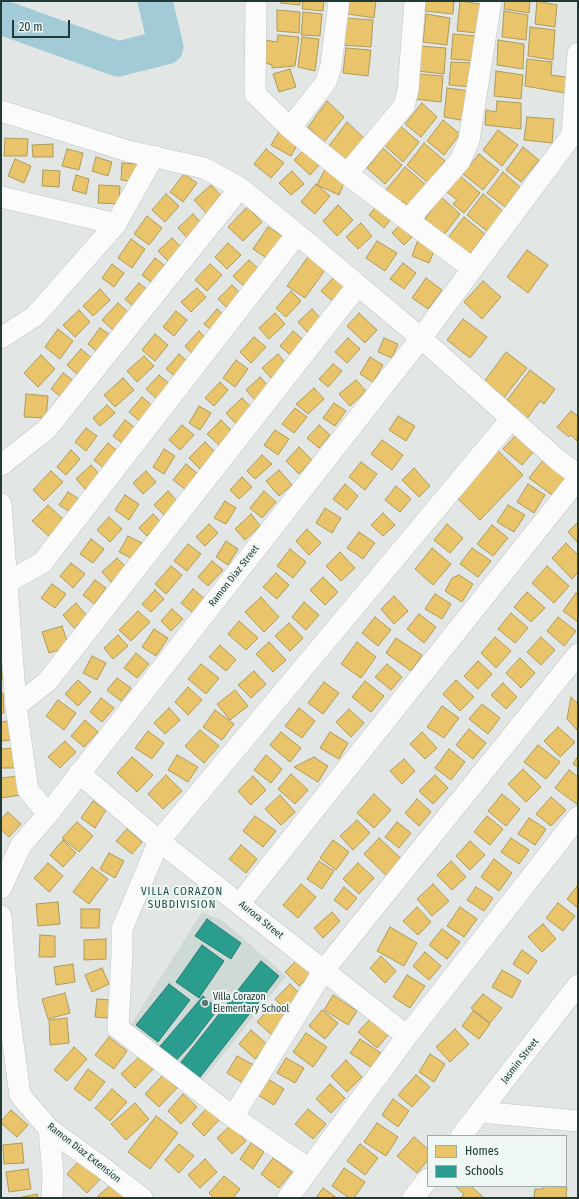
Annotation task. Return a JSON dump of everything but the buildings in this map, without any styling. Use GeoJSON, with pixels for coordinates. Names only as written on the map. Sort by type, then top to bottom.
{"type":"FeatureCollection","features":[{"type":"Feature","properties":{"kind":"street"},"geometry":{"type":"LineString","coordinates":[[256,1],[255,94],[290,128],[347,174],[473,269]]}},
{"type":"Feature","properties":{"kind":"street"},"geometry":{"type":"LineString","coordinates":[[290,128],[326,82],[331,66],[339,1]]}},
{"type":"Feature","properties":{"kind":"street"},"geometry":{"type":"LineString","coordinates":[[347,174],[404,106],[408,90],[415,1]]}},
{"type":"Feature","properties":{"kind":"street"},"geometry":{"type":"LineString","coordinates":[[408,220],[460,161],[469,140],[492,1]]}},
{"type":"Feature","properties":{"kind":"street"},"geometry":{"type":"LineString","coordinates":[[575,136],[578,53]]}},
{"type":"Feature","properties":{"kind":"street"},"geometry":{"type":"LineString","coordinates":[[1,111],[128,151],[204,168],[240,188],[421,338],[559,462],[578,475]]}},
{"type":"Feature","properties":{"kind":"street","name":"Ramon Diaz Street"},"geometry":{"type":"LineString","coordinates":[[48,814],[421,338],[575,136]]}},
{"type":"Feature","properties":{"kind":"street"},"geometry":{"type":"LineString","coordinates":[[1,338],[35,316],[116,224],[154,156]]}},
{"type":"Feature","properties":{"kind":"street"},"geometry":{"type":"LineString","coordinates":[[1,465],[47,429],[240,188]]}},
{"type":"Feature","properties":{"kind":"street"},"geometry":{"type":"LineString","coordinates":[[1,197],[116,224]]}},
{"type":"Feature","properties":{"kind":"street"},"geometry":{"type":"LineString","coordinates":[[6,583],[42,563],[297,234]]}},
{"type":"Feature","properties":{"kind":"street"},"geometry":{"type":"LineString","coordinates":[[16,706],[47,682],[358,285]]}},
{"type":"Feature","properties":{"kind":"street"},"geometry":{"type":"LineString","coordinates":[[309,1169],[233,1117],[118,1028],[122,928],[159,841],[511,419]]}},
{"type":"Feature","properties":{"kind":"street"},"geometry":{"type":"LineString","coordinates":[[240,903],[578,479]]}},
{"type":"Feature","properties":{"kind":"street"},"geometry":{"type":"LineString","coordinates":[[1,504],[16,706],[28,790],[48,814],[21,845],[1,888]]}},
{"type":"Feature","properties":{"kind":"street"},"geometry":{"type":"LineString","coordinates":[[233,1117],[324,970],[578,654]]}},
{"type":"Feature","properties":{"kind":"street","name":"Aurora Street"},"geometry":{"type":"LineString","coordinates":[[79,774],[159,841],[240,903],[407,1036]]}},
{"type":"Feature","properties":{"kind":"street"},"geometry":{"type":"LineString","coordinates":[[288,1198],[407,1036],[578,818]]}},
{"type":"Feature","properties":{"kind":"street","name":"Ramon Diaz Extension"},"geometry":{"type":"LineString","coordinates":[[1,916],[4,998],[20,1095],[50,1128],[142,1198]]}},
{"type":"Feature","properties":{"kind":"street","name":"Jasmin Street"},"geometry":{"type":"LineString","coordinates":[[462,1135],[578,985]]}},
{"type":"Feature","properties":{"kind":"street"},"geometry":{"type":"LineString","coordinates":[[479,1112],[578,1121]]}},
{"type":"Feature","properties":{"kind":"street"},"geometry":{"type":"LineString","coordinates":[[50,1128],[53,1175],[52,1198]]}},
{"type":"Feature","properties":{"kind":"street"},"geometry":{"type":"LineString","coordinates":[[413,1198],[427,1179]]}},
{"type":"Feature","properties":{"kind":"shaded area","name":"Villa Corazon Elementary School"},"geometry":{"type":"Polygon","coordinates":[[[202,912],[223,921],[286,976],[198,1086],[128,1029],[202,912]]]}},
{"type":"Feature","properties":{"kind":"waterway"},"geometry":{"type":"LineString","coordinates":[[1,17],[118,59],[166,47],[155,1]]}},
{"type":"Feature","properties":{"kind":"place","name":"Villa Corazon Elementary School"},"geometry":{"type":"Point","coordinates":[205,1003]}},
{"type":"Feature","properties":{"kind":"district","name":"VILLA CORAZON SUBDIVISION"},"geometry":{"type":"Point","coordinates":[182,898]}}]}
